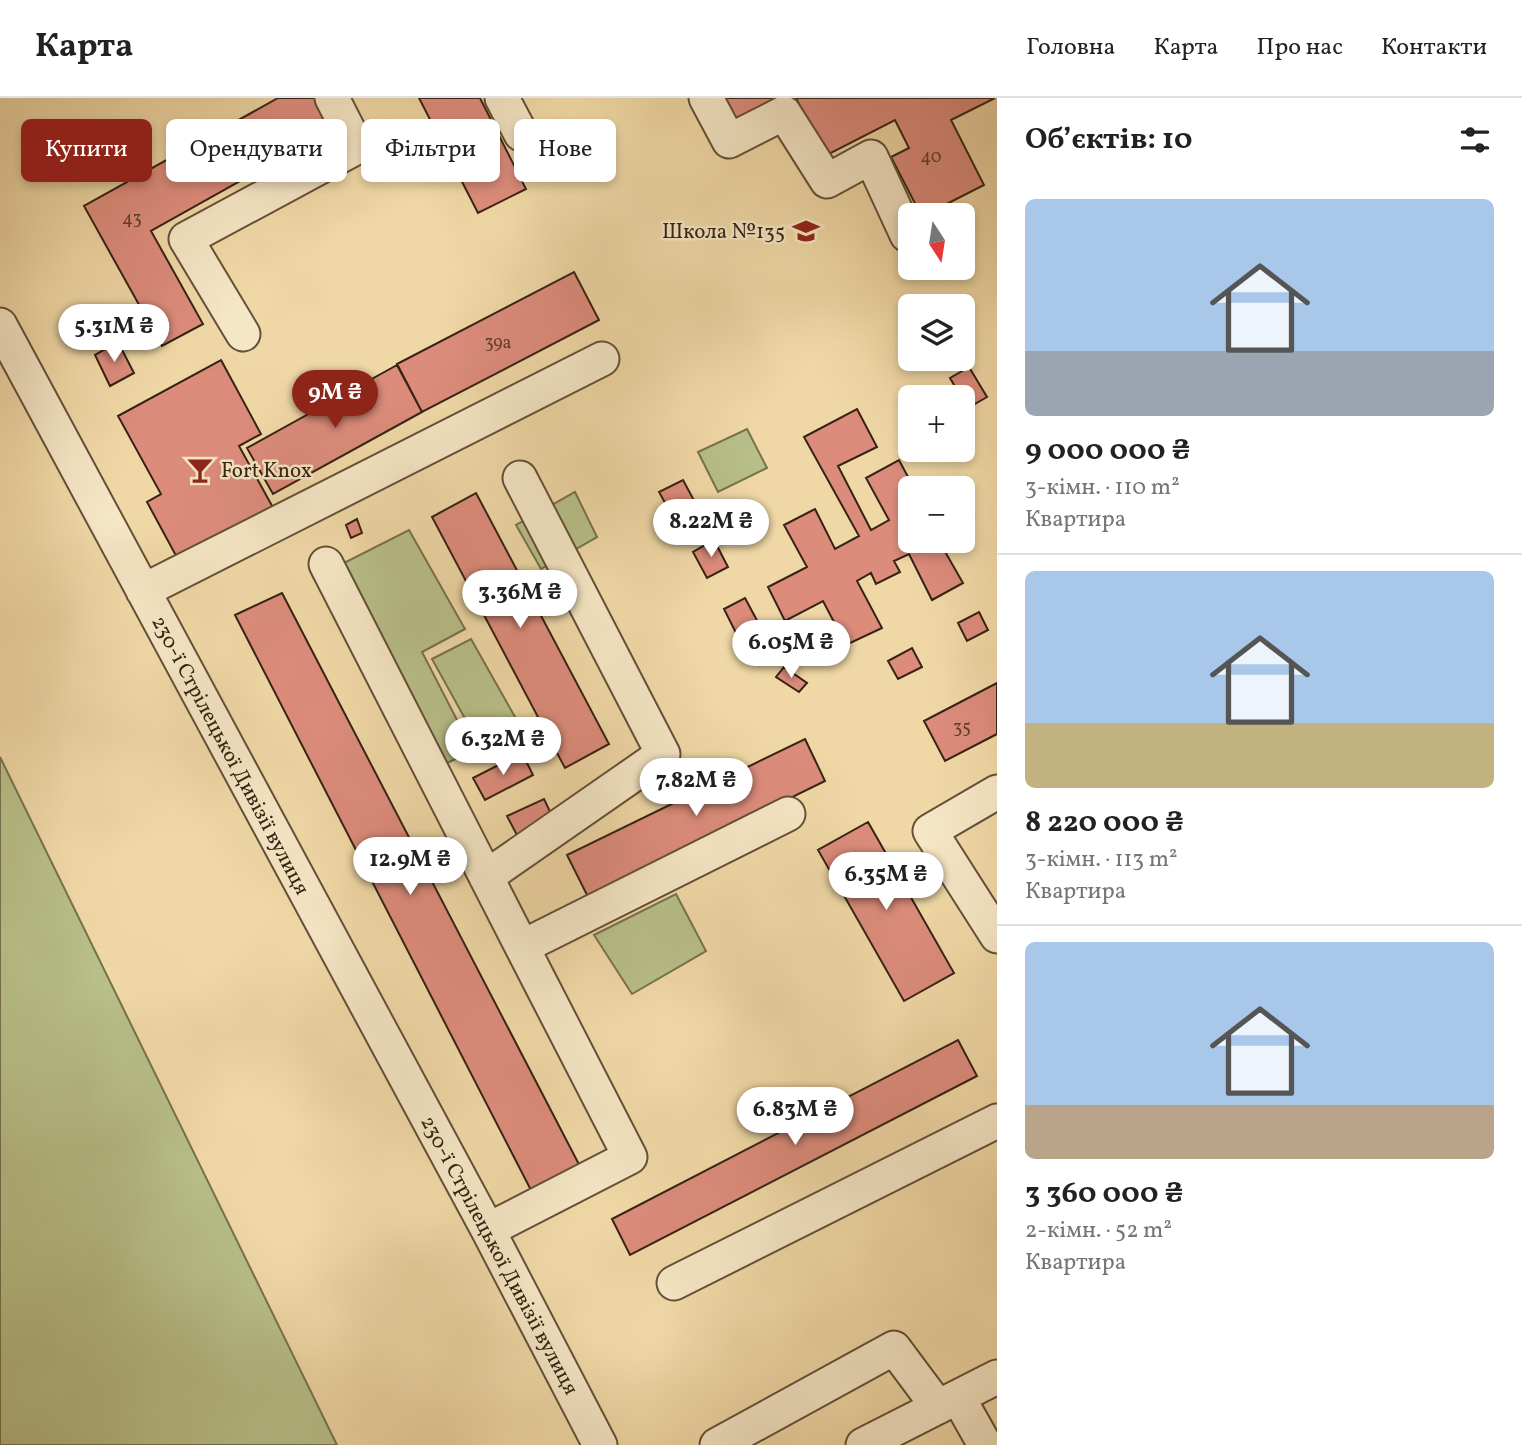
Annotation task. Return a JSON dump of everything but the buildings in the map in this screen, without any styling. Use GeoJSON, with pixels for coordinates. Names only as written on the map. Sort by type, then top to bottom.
{"type":"FeatureCollection","features":[{"type":"Feature","properties":{"kind":"street"},"geometry":{"type":"LineString","coordinates":[[243,334],[186,239],[358,147],[332,98]]}},
{"type":"Feature","properties":{"kind":"street"},"geometry":{"type":"LineString","coordinates":[[502,98],[514,120]]}},
{"type":"Feature","properties":{"kind":"street"},"geometry":{"type":"LineString","coordinates":[[706,98],[729,141],[784,113],[827,181],[870,157],[898,216]]}},
{"type":"Feature","properties":{"kind":"street","name":"230-ї Стрілецької Дивізії вулиця"},"geometry":{"type":"LineString","coordinates":[[0,326],[488,1230],[600,1445]]}},
{"type":"Feature","properties":{"kind":"street"},"geometry":{"type":"LineString","coordinates":[[143,592],[602,359]]}},
{"type":"Feature","properties":{"kind":"street"},"geometry":{"type":"LineString","coordinates":[[486,877],[663,754],[520,478]]}},
{"type":"Feature","properties":{"kind":"street"},"geometry":{"type":"LineString","coordinates":[[326,564],[630,1157],[488,1230]]}},
{"type":"Feature","properties":{"kind":"street"},"geometry":{"type":"LineString","coordinates":[[997,792],[930,831],[997,936]]}},
{"type":"Feature","properties":{"kind":"street"},"geometry":{"type":"LineString","coordinates":[[522,947],[789,814]]}},
{"type":"Feature","properties":{"kind":"street"},"geometry":{"type":"LineString","coordinates":[[674,1283],[997,1121]]}},
{"type":"Feature","properties":{"kind":"street"},"geometry":{"type":"LineString","coordinates":[[717,1445],[894,1348],[948,1402],[985,1445]]}},
{"type":"Feature","properties":{"kind":"street"},"geometry":{"type":"LineString","coordinates":[[863,1445],[997,1377]]}},
{"type":"Feature","properties":{"kind":"green space"},"geometry":{"type":"Polygon","coordinates":[[[747,429],[767,468],[718,492],[698,452],[747,429]]]}},
{"type":"Feature","properties":{"kind":"green space"},"geometry":{"type":"Polygon","coordinates":[[[575,492],[597,537],[541,569],[516,525],[575,492]]]}},
{"type":"Feature","properties":{"kind":"green space"},"geometry":{"type":"Polygon","coordinates":[[[409,530],[465,629],[422,652],[473,751],[447,763],[338,566],[409,530]]]}},
{"type":"Feature","properties":{"kind":"green space"},"geometry":{"type":"Polygon","coordinates":[[[471,639],[519,724],[479,744],[432,659],[471,639]]]}},
{"type":"Feature","properties":{"kind":"green space"},"geometry":{"type":"Polygon","coordinates":[[[0,757],[337,1445],[0,1445],[0,757]]]}},
{"type":"Feature","properties":{"kind":"green space"},"geometry":{"type":"Polygon","coordinates":[[[676,894],[706,951],[632,994],[594,935],[676,894]]]}},
{"type":"Feature","properties":{"kind":"place","name":"Школа №135"},"geometry":{"type":"Point","coordinates":[806,231]}},
{"type":"Feature","properties":{"kind":"place","name":"Fort Knox"},"geometry":{"type":"Point","coordinates":[200,470]}}]}
